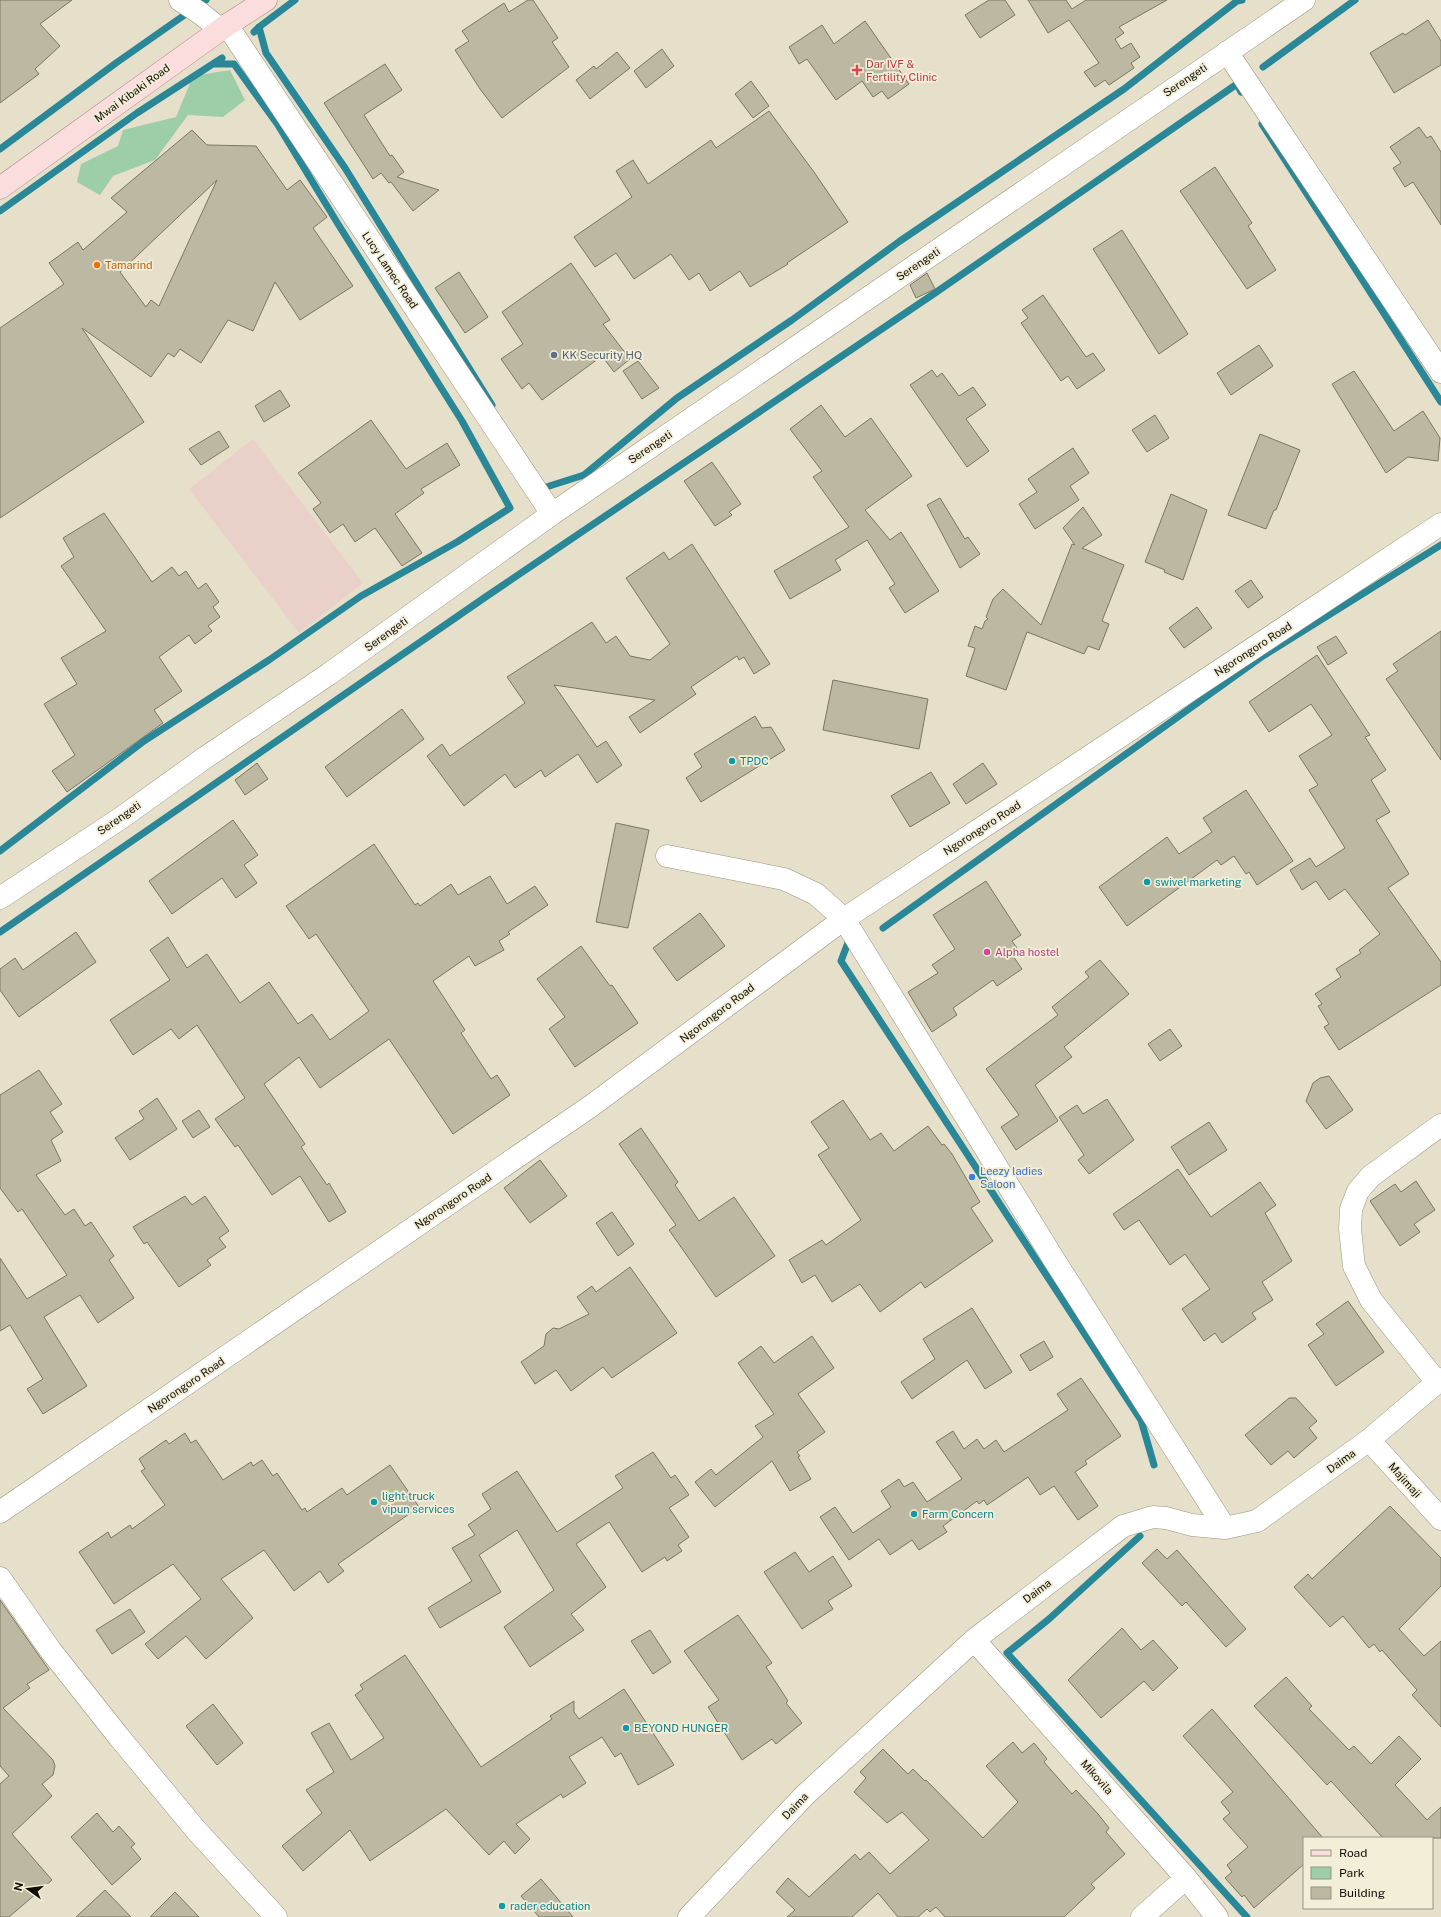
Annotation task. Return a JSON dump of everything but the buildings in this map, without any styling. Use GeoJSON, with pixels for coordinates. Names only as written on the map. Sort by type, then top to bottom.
{"type":"FeatureCollection","features":[{"type":"Feature","properties":{"kind":"main road","name":"Mwai Kibaki Road"},"geometry":{"type":"LineString","coordinates":[[0,188],[224,27],[266,0]]}},
{"type":"Feature","properties":{"kind":"street","name":"Lucy Lamec Road"},"geometry":{"type":"LineString","coordinates":[[180,0],[224,27],[552,514]]}},
{"type":"Feature","properties":{"kind":"street","name":"Serengeti"},"geometry":{"type":"LineString","coordinates":[[0,898],[121,818],[206,757],[329,674],[552,514],[1304,0]]}},
{"type":"Feature","properties":{"kind":"street"},"geometry":{"type":"LineString","coordinates":[[1227,52],[1441,372]]}},
{"type":"Feature","properties":{"kind":"street","name":"Ngorongoro Road"},"geometry":{"type":"LineString","coordinates":[[0,1512],[591,1106],[844,919],[1441,524]]}},
{"type":"Feature","properties":{"kind":"street"},"geometry":{"type":"LineString","coordinates":[[667,856],[784,879],[816,894],[844,919],[1053,1258],[1225,1528]]}},
{"type":"Feature","properties":{"kind":"street"},"geometry":{"type":"LineString","coordinates":[[1439,1381],[1371,1300],[1354,1266],[1350,1229],[1351,1209],[1358,1191],[1371,1176],[1441,1125]]}},
{"type":"Feature","properties":{"kind":"street","name":"Daima"},"geometry":{"type":"LineString","coordinates":[[689,1917],[806,1796],[974,1640],[1123,1526],[1153,1517],[1166,1518],[1192,1525],[1225,1528],[1257,1521],[1369,1440],[1439,1381]]}},
{"type":"Feature","properties":{"kind":"street","name":"Majimaji"},"geometry":{"type":"LineString","coordinates":[[1369,1440],[1441,1519]]}},
{"type":"Feature","properties":{"kind":"street"},"geometry":{"type":"LineString","coordinates":[[0,1578],[51,1651],[119,1737],[196,1830],[276,1917]]}},
{"type":"Feature","properties":{"kind":"street","name":"Mikovila"},"geometry":{"type":"LineString","coordinates":[[974,1640],[1186,1878],[1217,1917]]}},
{"type":"Feature","properties":{"kind":"street"},"geometry":{"type":"LineString","coordinates":[[1142,1917],[1186,1878]]}},
{"type":"Feature","properties":{"kind":"shaded area"},"geometry":{"type":"Polygon","coordinates":[[[253,439],[363,583],[299,633],[189,489],[253,439]]]}},
{"type":"Feature","properties":{"kind":"green space"},"geometry":{"type":"Polygon","coordinates":[[[230,70],[245,100],[223,117],[188,115],[155,160],[113,176],[100,195],[77,182],[81,164],[118,146],[123,130],[176,117],[193,76],[230,70]]]}},
{"type":"Feature","properties":{"kind":"waterway"},"geometry":{"type":"LineString","coordinates":[[0,149],[116,63],[206,0]]}},
{"type":"Feature","properties":{"kind":"waterway"},"geometry":{"type":"LineString","coordinates":[[254,32],[295,0]]}},
{"type":"Feature","properties":{"kind":"waterway"},"geometry":{"type":"LineString","coordinates":[[540,489],[584,475],[677,398],[792,320],[900,241],[1124,89],[1237,1],[1242,0]]}},
{"type":"Feature","properties":{"kind":"waterway"},"geometry":{"type":"LineString","coordinates":[[1263,67],[1355,0]]}},
{"type":"Feature","properties":{"kind":"waterway"},"geometry":{"type":"LineString","coordinates":[[259,27],[266,53],[345,168],[492,405]]}},
{"type":"Feature","properties":{"kind":"waterway"},"geometry":{"type":"LineString","coordinates":[[0,211],[137,113],[222,58]]}},
{"type":"Feature","properties":{"kind":"waterway"},"geometry":{"type":"LineString","coordinates":[[0,851],[144,741],[269,660],[361,596],[457,542],[510,508],[462,421],[338,224],[278,125],[234,64],[215,64]]}},
{"type":"Feature","properties":{"kind":"waterway"},"geometry":{"type":"LineString","coordinates":[[0,932],[487,596],[935,293],[1237,84],[1241,92]]}},
{"type":"Feature","properties":{"kind":"waterway"},"geometry":{"type":"LineString","coordinates":[[1262,124],[1441,402]]}},
{"type":"Feature","properties":{"kind":"waterway"},"geometry":{"type":"LineString","coordinates":[[883,928],[1263,656],[1441,545]]}},
{"type":"Feature","properties":{"kind":"waterway"},"geometry":{"type":"LineString","coordinates":[[849,940],[841,961],[1141,1420],[1154,1465]]}},
{"type":"Feature","properties":{"kind":"waterway"},"geometry":{"type":"LineString","coordinates":[[1140,1536],[1049,1619],[1007,1653],[1247,1917]]}},
{"type":"Feature","properties":{"kind":"place","name":"Dar IVF & Fertility Clinic"},"geometry":{"type":"Point","coordinates":[857,70]}},
{"type":"Feature","properties":{"kind":"place","name":"Tamarind"},"geometry":{"type":"Point","coordinates":[97,265]}},
{"type":"Feature","properties":{"kind":"place","name":"KK Security HQ"},"geometry":{"type":"Point","coordinates":[554,355]}},
{"type":"Feature","properties":{"kind":"place","name":"TPDC"},"geometry":{"type":"Point","coordinates":[732,761]}},
{"type":"Feature","properties":{"kind":"place","name":"swivel marketing"},"geometry":{"type":"Point","coordinates":[1147,882]}},
{"type":"Feature","properties":{"kind":"place","name":"Alpha hostel"},"geometry":{"type":"Point","coordinates":[987,952]}},
{"type":"Feature","properties":{"kind":"place","name":"Leezy ladies Saloon"},"geometry":{"type":"Point","coordinates":[972,1177]}},
{"type":"Feature","properties":{"kind":"place","name":"light truck vipun services"},"geometry":{"type":"Point","coordinates":[374,1502]}},
{"type":"Feature","properties":{"kind":"place","name":"Farm Concern"},"geometry":{"type":"Point","coordinates":[914,1514]}},
{"type":"Feature","properties":{"kind":"place","name":"BEYOND HUNGER"},"geometry":{"type":"Point","coordinates":[626,1728]}},
{"type":"Feature","properties":{"kind":"place","name":"rader education"},"geometry":{"type":"Point","coordinates":[502,1906]}}]}
